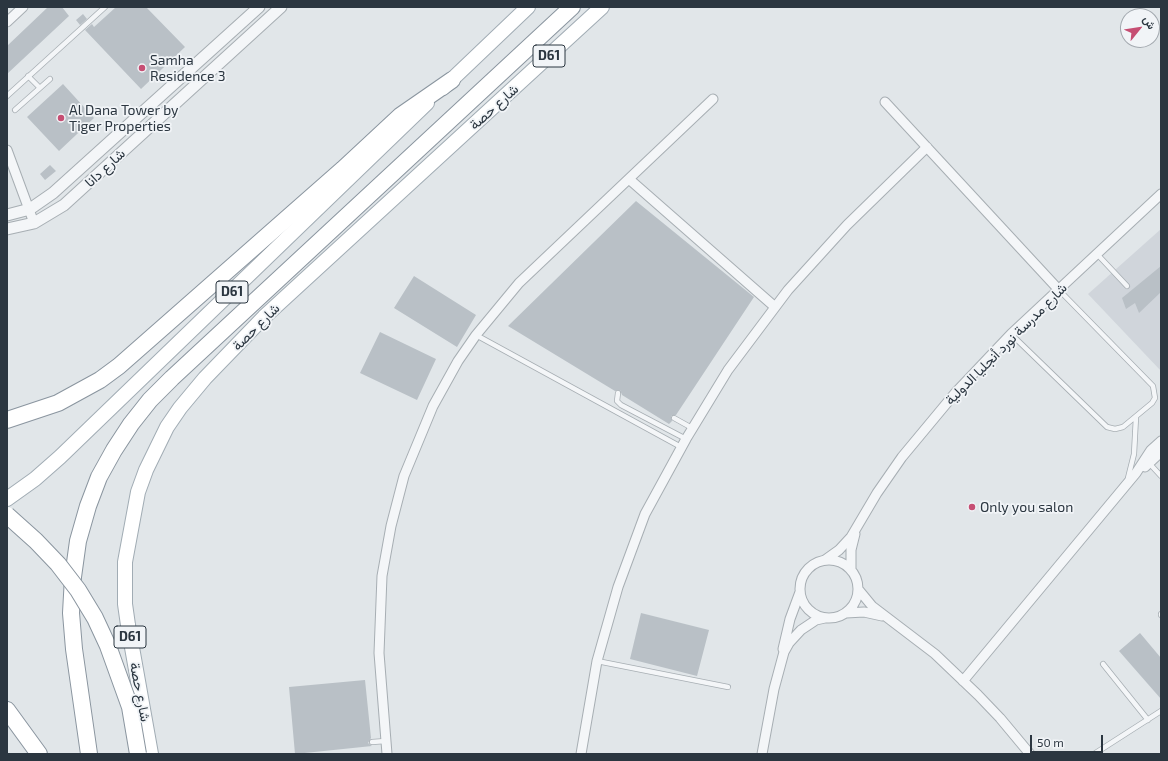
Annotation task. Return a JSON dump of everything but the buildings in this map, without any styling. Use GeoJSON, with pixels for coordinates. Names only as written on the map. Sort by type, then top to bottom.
{"type":"FeatureCollection","features":[{"type":"Feature","properties":{"kind":"highway"},"geometry":{"type":"LineString","coordinates":[[89,754],[74,649],[71,613],[73,577],[78,541],[88,506],[99,477],[118,443],[150,400],[172,378],[572,7]]}},
{"type":"Feature","properties":{"kind":"highway"},"geometry":{"type":"LineString","coordinates":[[7,420],[36,412],[63,400],[100,380],[119,366],[343,169],[400,116],[452,80]]}},
{"type":"Feature","properties":{"kind":"highway"},"geometry":{"type":"LineString","coordinates":[[7,515],[36,541],[58,564],[78,590],[95,618],[108,646],[130,707],[138,754]]}},
{"type":"Feature","properties":{"kind":"highway"},"geometry":{"type":"LineString","coordinates":[[7,710],[39,754]]}},
{"type":"Feature","properties":{"kind":"main road","name":"D61"},"geometry":{"type":"LineString","coordinates":[[7,499],[35,479],[60,457],[528,7]]}},
{"type":"Feature","properties":{"kind":"main road","name":"شارع حصة"},"geometry":{"type":"LineString","coordinates":[[151,754],[125,604],[125,562],[138,492],[155,449],[180,408],[205,378],[264,317],[602,7]]}},
{"type":"Feature","properties":{"kind":"street"},"geometry":{"type":"LineString","coordinates":[[7,22],[23,7]]}},
{"type":"Feature","properties":{"kind":"street","name":"شارع دانا"},"geometry":{"type":"LineString","coordinates":[[7,214],[30,209],[53,193],[259,7]]}},
{"type":"Feature","properties":{"kind":"street","name":"شارع دانا"},"geometry":{"type":"LineString","coordinates":[[7,229],[34,223],[64,205],[281,7]]}},
{"type":"Feature","properties":{"kind":"street"},"geometry":{"type":"LineString","coordinates":[[387,754],[379,652],[382,576],[391,526],[404,476],[422,429],[445,383],[476,335],[519,283],[714,99]]}},
{"type":"Feature","properties":{"kind":"street"},"geometry":{"type":"LineString","coordinates":[[885,102],[1059,290]]}},
{"type":"Feature","properties":{"kind":"street"},"geometry":{"type":"LineString","coordinates":[[581,754],[597,661],[614,599],[645,514],[681,447],[728,370],[774,307],[827,246],[927,147]]}},
{"type":"Feature","properties":{"kind":"street"},"geometry":{"type":"LineString","coordinates":[[7,150],[34,223]]}},
{"type":"Feature","properties":{"kind":"street"},"geometry":{"type":"LineString","coordinates":[[629,179],[774,307]]}},
{"type":"Feature","properties":{"kind":"street","name":"شارع مدرسة نورد أنجليا الدولية"},"geometry":{"type":"LineString","coordinates":[[825,560],[845,544],[856,530],[889,475],[918,436],[961,386],[1011,334],[1161,194]]}},
{"type":"Feature","properties":{"kind":"street"},"geometry":{"type":"LineString","coordinates":[[963,681],[1124,488],[1151,450],[1161,441]]}},
{"type":"Feature","properties":{"kind":"street"},"geometry":{"type":"LineString","coordinates":[[1136,473],[1161,452]]}},
{"type":"Feature","properties":{"kind":"street","name":"شارع مدرسة نورد أنجليا الدولية"},"geometry":{"type":"LineString","coordinates":[[851,570],[851,550],[856,530]]}},
{"type":"Feature","properties":{"kind":"street"},"geometry":{"type":"LineString","coordinates":[[762,754],[786,632],[800,592],[801,579],[804,573],[813,564],[825,560],[839,562],[851,570],[855,575],[858,589],[855,602],[846,613]]}},
{"type":"Feature","properties":{"kind":"street"},"geometry":{"type":"LineString","coordinates":[[858,589],[872,606],[929,649],[963,681],[1000,718],[1030,754]]}},
{"type":"Feature","properties":{"kind":"street"},"geometry":{"type":"LineString","coordinates":[[800,592],[807,608],[816,615],[825,618],[834,618],[846,613],[873,613],[890,620]]}},
{"type":"Feature","properties":{"kind":"street"},"geometry":{"type":"LineString","coordinates":[[781,660],[789,643],[797,633],[808,624],[825,618]]}},
{"type":"Feature","properties":{"kind":"lane"},"geometry":{"type":"LineString","coordinates":[[7,96],[105,7]]}},
{"type":"Feature","properties":{"kind":"lane"},"geometry":{"type":"LineString","coordinates":[[28,76],[40,88]]}},
{"type":"Feature","properties":{"kind":"lane"},"geometry":{"type":"LineString","coordinates":[[15,110],[50,79]]}},
{"type":"Feature","properties":{"kind":"lane"},"geometry":{"type":"LineString","coordinates":[[1097,254],[1127,286]]}},
{"type":"Feature","properties":{"kind":"lane"},"geometry":{"type":"LineString","coordinates":[[1011,334],[1106,427],[1119,428],[1136,417],[1152,403],[1155,398],[1153,386],[1059,290]]}},
{"type":"Feature","properties":{"kind":"lane"},"geometry":{"type":"LineString","coordinates":[[476,335],[681,447]]}},
{"type":"Feature","properties":{"kind":"lane"},"geometry":{"type":"LineString","coordinates":[[618,393],[617,399],[621,405],[686,439]]}},
{"type":"Feature","properties":{"kind":"lane"},"geometry":{"type":"LineString","coordinates":[[1124,488],[1134,454],[1136,417]]}},
{"type":"Feature","properties":{"kind":"lane"},"geometry":{"type":"LineString","coordinates":[[674,418],[692,428]]}},
{"type":"Feature","properties":{"kind":"lane"},"geometry":{"type":"LineString","coordinates":[[662,420],[663,427]]}},
{"type":"Feature","properties":{"kind":"lane"},"geometry":{"type":"LineString","coordinates":[[1149,463],[1161,476]]}},
{"type":"Feature","properties":{"kind":"lane"},"geometry":{"type":"LineString","coordinates":[[597,661],[728,687]]}},
{"type":"Feature","properties":{"kind":"lane"},"geometry":{"type":"LineString","coordinates":[[1103,664],[1148,720]]}},
{"type":"Feature","properties":{"kind":"lane"},"geometry":{"type":"LineString","coordinates":[[1094,754],[1161,711]]}},
{"type":"Feature","properties":{"kind":"lane"},"geometry":{"type":"LineString","coordinates":[[372,742],[386,741]]}},
{"type":"Feature","properties":{"kind":"shaded area"},"geometry":{"type":"Polygon","coordinates":[[[1161,229],[1161,371],[1088,294],[1161,229]]]}},
{"type":"Feature","properties":{"kind":"place","name":"Samha Residence 3"},"geometry":{"type":"Point","coordinates":[142,68]}},
{"type":"Feature","properties":{"kind":"place","name":"Al Dana Tower by Tiger Properties"},"geometry":{"type":"Point","coordinates":[61,118]}},
{"type":"Feature","properties":{"kind":"place","name":"Only you salon"},"geometry":{"type":"Point","coordinates":[972,507]}}]}
